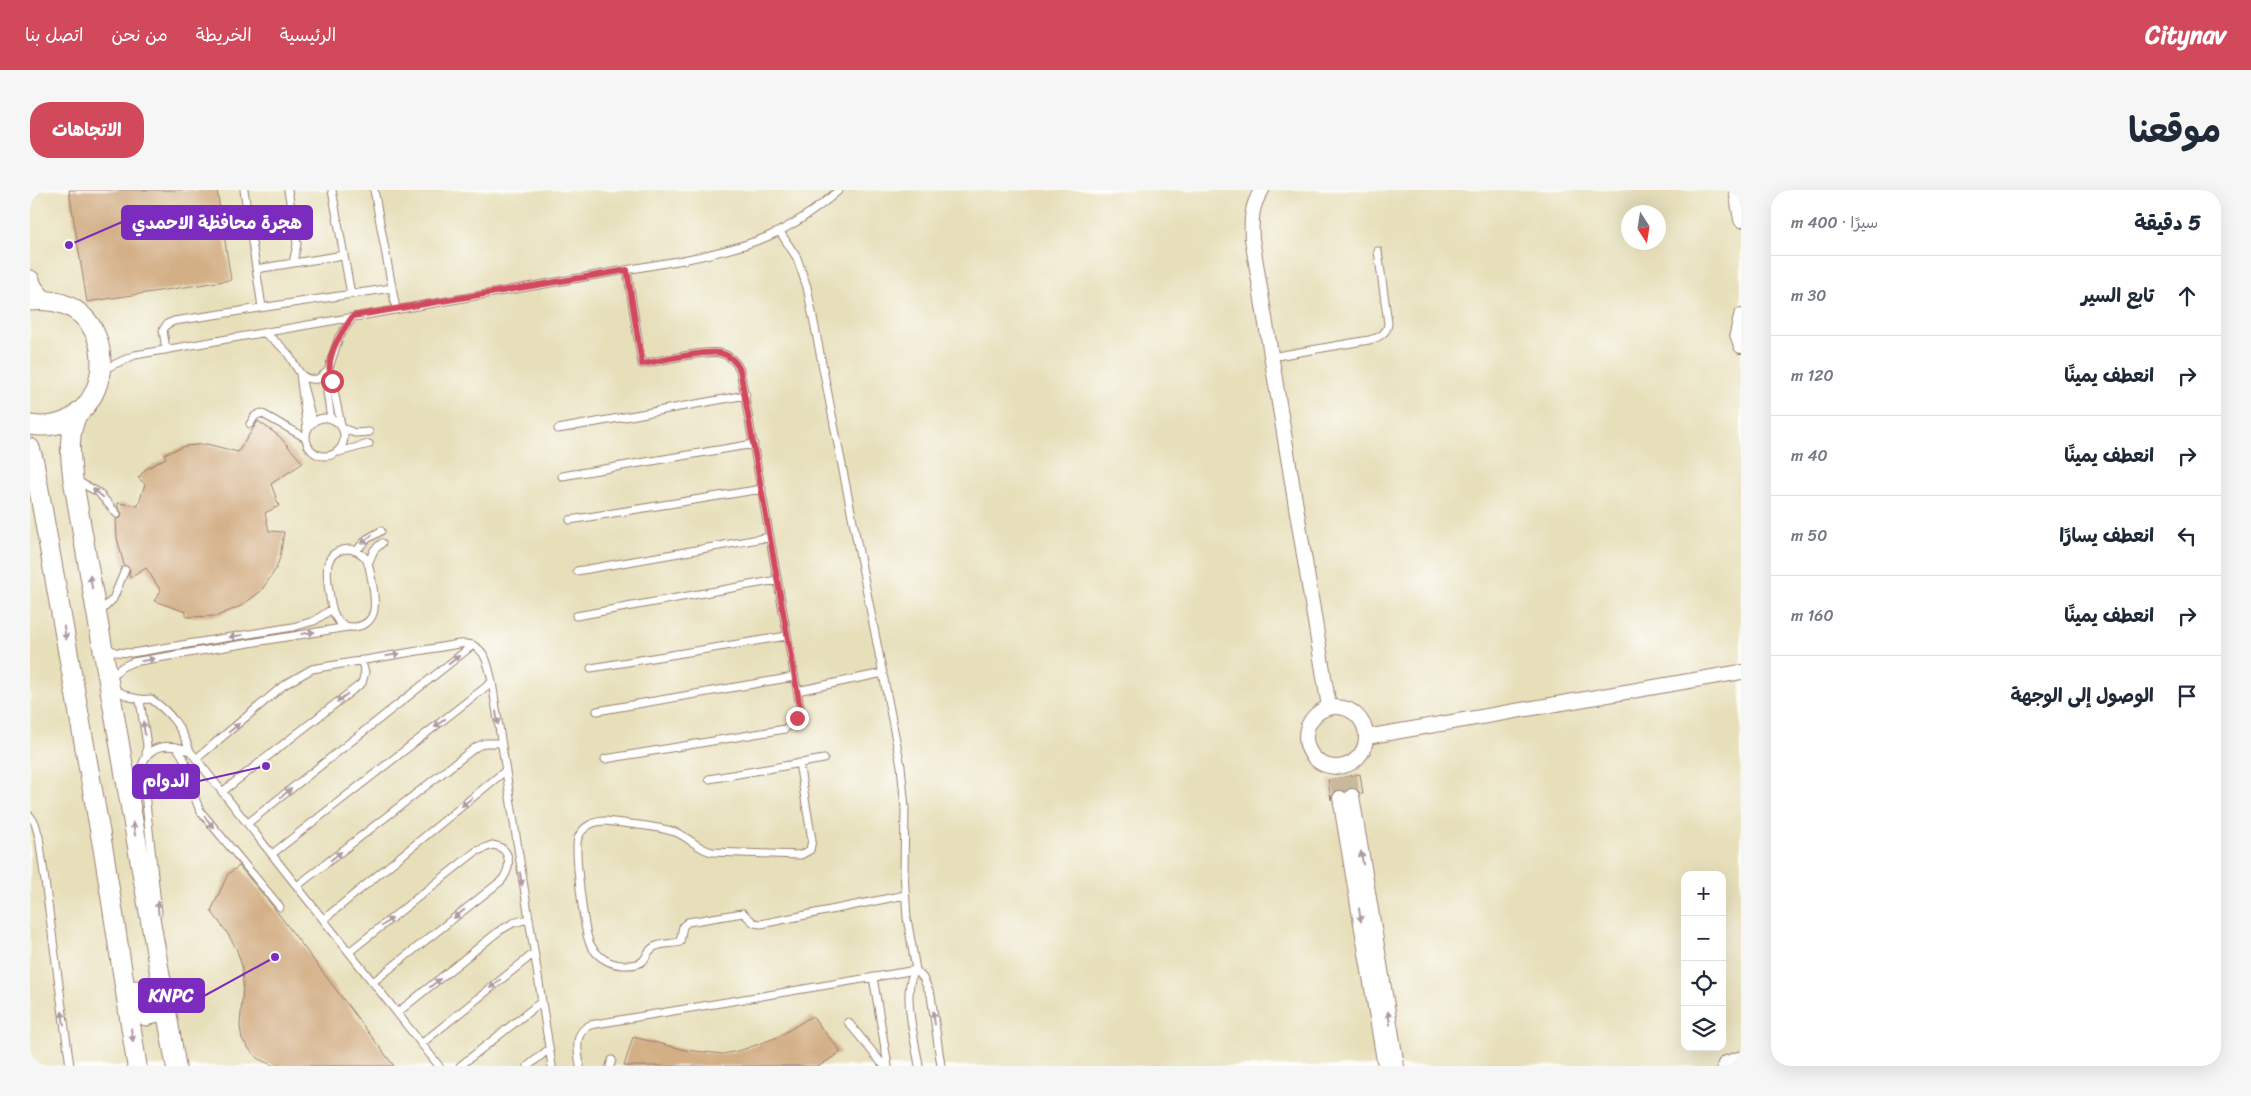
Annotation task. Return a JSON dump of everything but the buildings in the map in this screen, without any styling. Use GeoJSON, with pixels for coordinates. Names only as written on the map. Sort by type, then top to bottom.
{"type":"FeatureCollection","features":[{"type":"Feature","properties":{"kind":"main road"},"geometry":{"type":"LineString","coordinates":[[30,280],[36,300],[62,304],[77,311],[89,323],[97,337],[102,353],[102,370],[98,385],[90,400],[79,411],[66,420],[51,424],[30,424]]}},
{"type":"Feature","properties":{"kind":"main road"},"geometry":{"type":"LineString","coordinates":[[79,411],[72,425],[69,452],[73,479],[176,1063]]}},
{"type":"Feature","properties":{"kind":"main road"},"geometry":{"type":"LineString","coordinates":[[30,448],[105,860],[137,1066]]}},
{"type":"Feature","properties":{"kind":"main road"},"geometry":{"type":"LineString","coordinates":[[105,860],[122,920],[141,1013],[146,1016],[152,1014],[159,1008],[164,997]]}},
{"type":"Feature","properties":{"kind":"street"},"geometry":{"type":"LineString","coordinates":[[1262,190],[1256,200],[1252,215],[1252,239],[1329,708]]}},
{"type":"Feature","properties":{"kind":"street"},"geometry":{"type":"LineString","coordinates":[[1736,190],[1741,220]]}},
{"type":"Feature","properties":{"kind":"street"},"geometry":{"type":"LineString","coordinates":[[1741,316],[1737,334],[1741,346]]}},
{"type":"Feature","properties":{"kind":"street"},"geometry":{"type":"LineString","coordinates":[[1366,737],[1741,672]]}},
{"type":"Feature","properties":{"kind":"street"},"geometry":{"type":"LineString","coordinates":[[1329,708],[1346,708],[1356,714],[1363,723],[1366,737],[1361,754],[1342,771],[1318,762],[1310,754],[1306,744],[1305,733],[1308,723],[1315,714],[1329,708]]}},
{"type":"Feature","properties":{"kind":"street"},"geometry":{"type":"LineString","coordinates":[[1385,1066],[1346,797],[1397,1066]]}},
{"type":"Feature","properties":{"kind":"lane"},"geometry":{"type":"LineString","coordinates":[[244,190],[262,307]]}},
{"type":"Feature","properties":{"kind":"lane"},"geometry":{"type":"LineString","coordinates":[[288,190],[297,244],[294,264]]}},
{"type":"Feature","properties":{"kind":"lane"},"geometry":{"type":"LineString","coordinates":[[332,190],[351,294]]}},
{"type":"Feature","properties":{"kind":"lane"},"geometry":{"type":"LineString","coordinates":[[374,190],[396,309]]}},
{"type":"Feature","properties":{"kind":"lane"},"geometry":{"type":"LineString","coordinates":[[102,370],[126,358],[166,350],[722,252],[780,232],[813,212],[839,190]]}},
{"type":"Feature","properties":{"kind":"lane"},"geometry":{"type":"LineString","coordinates":[[780,232],[797,258],[807,287],[883,673],[904,787],[905,895],[916,970],[923,978],[931,995],[941,1066]]}},
{"type":"Feature","properties":{"kind":"lane"},"geometry":{"type":"LineString","coordinates":[[1271,357],[1368,340],[1380,336],[1386,331],[1388,322],[1378,252]]}},
{"type":"Feature","properties":{"kind":"lane"},"geometry":{"type":"LineString","coordinates":[[256,269],[344,255]]}},
{"type":"Feature","properties":{"kind":"lane"},"geometry":{"type":"LineString","coordinates":[[605,759],[785,728],[794,723],[799,713],[797,691],[746,395],[737,364],[732,359],[712,352],[642,364],[627,270]]}},
{"type":"Feature","properties":{"kind":"lane"},"geometry":{"type":"LineString","coordinates":[[166,350],[163,330],[170,322],[392,288]]}},
{"type":"Feature","properties":{"kind":"lane"},"geometry":{"type":"LineString","coordinates":[[332,419],[327,387],[328,371],[339,337],[353,316]]}},
{"type":"Feature","properties":{"kind":"lane"},"geometry":{"type":"LineString","coordinates":[[264,333],[282,347],[300,374],[313,423]]}},
{"type":"Feature","properties":{"kind":"lane"},"geometry":{"type":"LineString","coordinates":[[300,374],[312,380],[318,379],[328,371]]}},
{"type":"Feature","properties":{"kind":"lane"},"geometry":{"type":"LineString","coordinates":[[328,371],[344,433],[344,444],[336,453]]}},
{"type":"Feature","properties":{"kind":"lane"},"geometry":{"type":"LineString","coordinates":[[300,374],[310,449],[319,456],[331,456],[369,444]]}},
{"type":"Feature","properties":{"kind":"lane"},"geometry":{"type":"LineString","coordinates":[[558,429],[746,395]]}},
{"type":"Feature","properties":{"kind":"lane"},"geometry":{"type":"LineString","coordinates":[[250,424],[255,416],[261,413],[307,434]]}},
{"type":"Feature","properties":{"kind":"lane"},"geometry":{"type":"LineString","coordinates":[[307,434],[313,423],[322,418],[332,419],[342,427],[355,433],[369,432]]}},
{"type":"Feature","properties":{"kind":"lane"},"geometry":{"type":"LineString","coordinates":[[562,476],[754,444]]}},
{"type":"Feature","properties":{"kind":"lane"},"geometry":{"type":"LineString","coordinates":[[73,479],[98,492],[117,514]]}},
{"type":"Feature","properties":{"kind":"lane"},"geometry":{"type":"LineString","coordinates":[[570,520],[762,489]]}},
{"type":"Feature","properties":{"kind":"lane"},"geometry":{"type":"LineString","coordinates":[[356,551],[367,539],[381,531]]}},
{"type":"Feature","properties":{"kind":"lane"},"geometry":{"type":"LineString","coordinates":[[577,571],[770,537]]}},
{"type":"Feature","properties":{"kind":"lane"},"geometry":{"type":"LineString","coordinates":[[368,564],[374,550],[382,543]]}},
{"type":"Feature","properties":{"kind":"lane"},"geometry":{"type":"LineString","coordinates":[[348,627],[341,624],[332,609],[326,570],[327,564],[339,551],[356,551],[361,553],[368,564],[375,601],[374,613],[366,623],[348,627],[133,662],[117,671],[108,683],[117,691],[140,701],[151,700],[162,707],[182,730],[190,751],[196,759],[439,1066]]}},
{"type":"Feature","properties":{"kind":"lane"},"geometry":{"type":"LineString","coordinates":[[96,616],[113,599],[126,570]]}},
{"type":"Feature","properties":{"kind":"lane"},"geometry":{"type":"LineString","coordinates":[[576,616],[777,580]]}},
{"type":"Feature","properties":{"kind":"lane"},"geometry":{"type":"LineString","coordinates":[[101,643],[115,652],[132,653],[304,625],[323,616],[332,609]]}},
{"type":"Feature","properties":{"kind":"lane"},"geometry":{"type":"LineString","coordinates":[[591,668],[787,636]]}},
{"type":"Feature","properties":{"kind":"lane"},"geometry":{"type":"LineString","coordinates":[[196,759],[284,685],[318,667],[459,644],[473,645],[486,656],[492,682],[552,1066]]}},
{"type":"Feature","properties":{"kind":"lane"},"geometry":{"type":"LineString","coordinates":[[248,823],[473,645]]}},
{"type":"Feature","properties":{"kind":"lane"},"geometry":{"type":"LineString","coordinates":[[222,792],[362,683],[365,672],[361,660]]}},
{"type":"Feature","properties":{"kind":"lane"},"geometry":{"type":"LineString","coordinates":[[797,691],[883,673]]}},
{"type":"Feature","properties":{"kind":"lane"},"geometry":{"type":"LineString","coordinates":[[597,710],[794,678]]}},
{"type":"Feature","properties":{"kind":"lane"},"geometry":{"type":"LineString","coordinates":[[272,854],[492,682]]}},
{"type":"Feature","properties":{"kind":"lane"},"geometry":{"type":"LineString","coordinates":[[140,701],[146,755],[141,772],[158,908],[160,975]]}},
{"type":"Feature","properties":{"kind":"lane"},"geometry":{"type":"LineString","coordinates":[[297,886],[476,747],[485,744],[501,743]]}},
{"type":"Feature","properties":{"kind":"lane"},"geometry":{"type":"LineString","coordinates":[[146,755],[156,748],[176,746],[190,751]]}},
{"type":"Feature","properties":{"kind":"lane"},"geometry":{"type":"LineString","coordinates":[[176,746],[184,759],[192,794],[201,812],[280,908]]}},
{"type":"Feature","properties":{"kind":"lane"},"geometry":{"type":"LineString","coordinates":[[709,778],[824,759]]}},
{"type":"Feature","properties":{"kind":"lane"},"geometry":{"type":"LineString","coordinates":[[799,763],[812,840],[810,850],[801,855],[712,852],[699,848],[672,832],[606,821],[599,821],[587,826],[579,837],[577,852],[586,929],[594,950],[612,964],[623,966],[638,964],[645,961],[651,950],[656,946],[680,942],[683,926],[688,922],[743,913],[754,923],[761,924],[905,895]]}},
{"type":"Feature","properties":{"kind":"lane"},"geometry":{"type":"LineString","coordinates":[[324,919],[505,771]]}},
{"type":"Feature","properties":{"kind":"lane"},"geometry":{"type":"LineString","coordinates":[[30,816],[35,823],[39,837],[70,1066]]}},
{"type":"Feature","properties":{"kind":"lane"},"geometry":{"type":"LineString","coordinates":[[349,952],[475,852],[492,844],[504,850],[508,857],[509,867],[501,881],[372,982]]}},
{"type":"Feature","properties":{"kind":"lane"},"geometry":{"type":"LineString","coordinates":[[397,1013],[499,931],[513,923],[528,919]]}},
{"type":"Feature","properties":{"kind":"lane"},"geometry":{"type":"LineString","coordinates":[[421,1044],[533,954]]}},
{"type":"Feature","properties":{"kind":"lane"},"geometry":{"type":"LineString","coordinates":[[580,1066],[578,1038],[583,1030],[590,1025],[916,970]]}},
{"type":"Feature","properties":{"kind":"lane"},"geometry":{"type":"LineString","coordinates":[[916,970],[910,981],[909,996],[919,1066]]}},
{"type":"Feature","properties":{"kind":"lane"},"geometry":{"type":"LineString","coordinates":[[873,977],[888,1066]]}},
{"type":"Feature","properties":{"kind":"lane"},"geometry":{"type":"LineString","coordinates":[[460,1066],[541,1002]]}},
{"type":"Feature","properties":{"kind":"lane"},"geometry":{"type":"LineString","coordinates":[[848,1022],[884,1066]]}},
{"type":"Feature","properties":{"kind":"lane"},"geometry":{"type":"LineString","coordinates":[[528,1066],[549,1049]]}},
{"type":"Feature","properties":{"kind":"tunnel"},"geometry":{"type":"LineString","coordinates":[[1350,776],[1352,796]]}},
{"type":"Feature","properties":{"kind":"tunnel"},"geometry":{"type":"LineString","coordinates":[[1336,778],[1340,798]]}},
{"type":"Feature","properties":{"kind":"place","name":"هجرة محافظة الاحمدي"},"geometry":{"type":"Point","coordinates":[69,245]}},
{"type":"Feature","properties":{"kind":"place","name":"الدوام"},"geometry":{"type":"Point","coordinates":[266,766]}},
{"type":"Feature","properties":{"kind":"place","name":"KNPC"},"geometry":{"type":"Point","coordinates":[275,957]}},
{"type":"Feature","properties":{"kind":"route"},"geometry":{"type":"LineString","coordinates":[[332,381],[328,371],[334,348],[353,316],[627,270],[642,364],[712,352],[726,355],[737,364],[740,370],[800,707],[797,718]]}}]}
